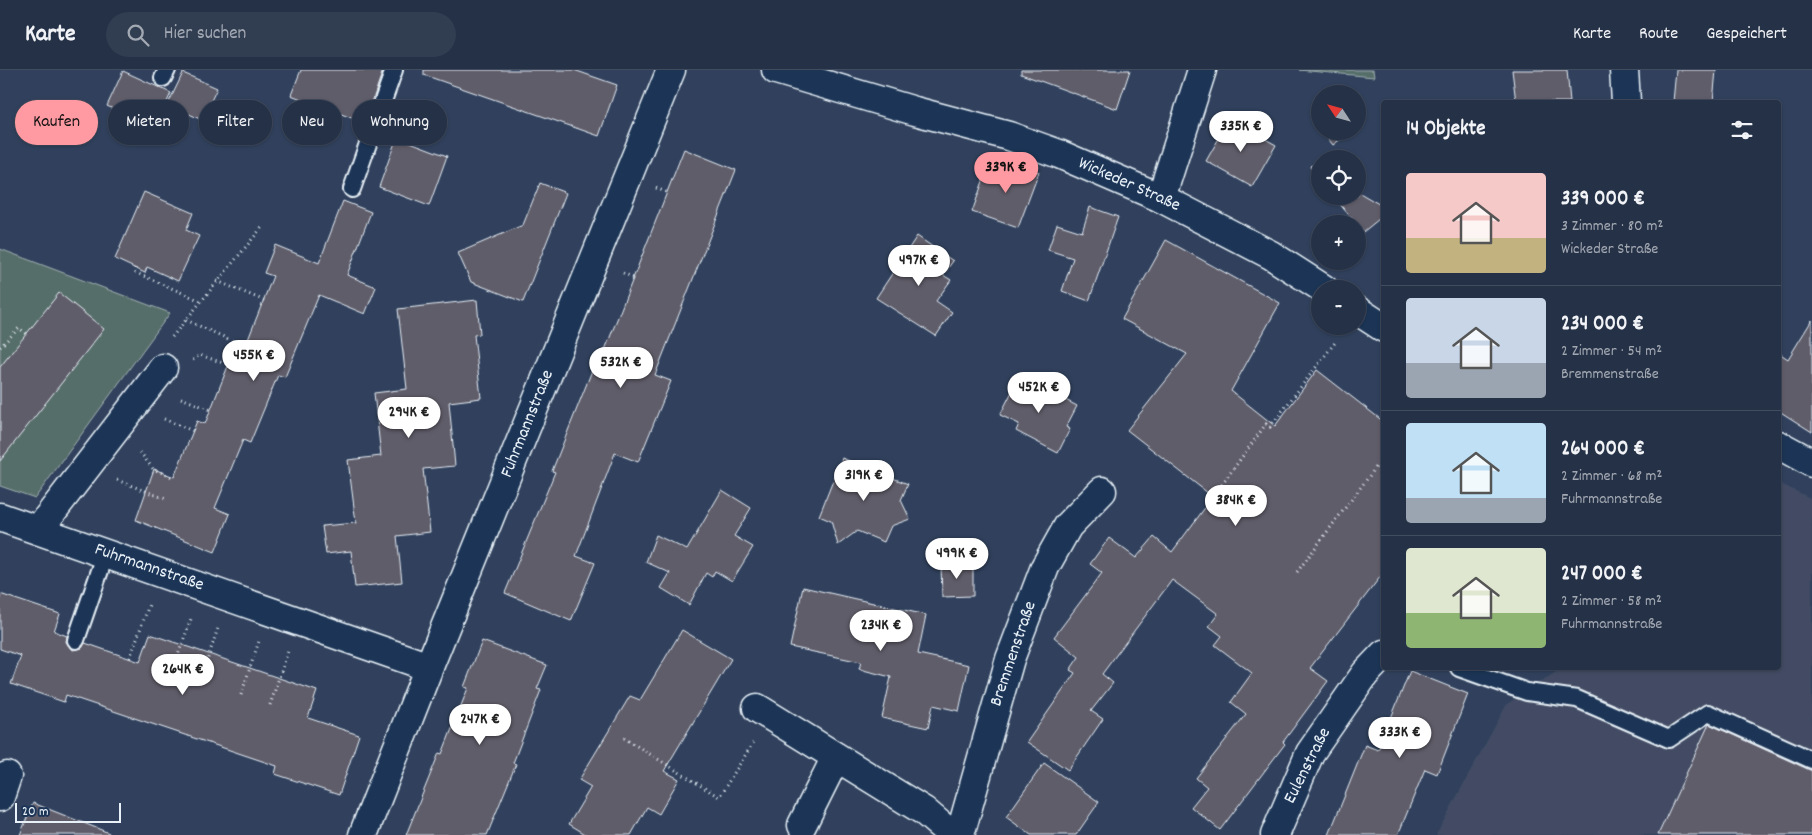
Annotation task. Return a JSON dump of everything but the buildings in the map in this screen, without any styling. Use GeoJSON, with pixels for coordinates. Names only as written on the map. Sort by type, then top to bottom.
{"type":"FeatureCollection","features":[{"type":"Feature","properties":{"kind":"street","name":"Fuhrmannstraße"},"geometry":{"type":"LineString","coordinates":[[363,835],[429,667],[671,70]]}},
{"type":"Feature","properties":{"kind":"street","name":"Wickeder Straße"},"geometry":{"type":"LineString","coordinates":[[776,70],[915,112],[1010,136],[1059,154],[1161,198],[1271,255],[1311,281]]}},
{"type":"Feature","properties":{"kind":"street"},"geometry":{"type":"LineString","coordinates":[[1161,198],[1202,70]]}},
{"type":"Feature","properties":{"kind":"street"},"geometry":{"type":"LineString","coordinates":[[1624,70],[1626,100]]}},
{"type":"Feature","properties":{"kind":"street"},"geometry":{"type":"LineString","coordinates":[[1366,316],[1381,326]]}},
{"type":"Feature","properties":{"kind":"street"},"geometry":{"type":"LineString","coordinates":[[38,530],[175,367]]}},
{"type":"Feature","properties":{"kind":"street"},"geometry":{"type":"LineString","coordinates":[[1781,446],[1812,463]]}},
{"type":"Feature","properties":{"kind":"street","name":"Bremmenstraße"},"geometry":{"type":"LineString","coordinates":[[960,835],[1010,659],[1044,567],[1068,526],[1102,490]]}},
{"type":"Feature","properties":{"kind":"street","name":"Fuhrmannstraße"},"geometry":{"type":"LineString","coordinates":[[0,517],[429,667]]}},
{"type":"Feature","properties":{"kind":"street","name":"Eulenstraße"},"geometry":{"type":"LineString","coordinates":[[1275,835],[1310,753],[1366,674],[1381,657]]}},
{"type":"Feature","properties":{"kind":"street"},"geometry":{"type":"LineString","coordinates":[[763,712],[924,811],[952,835]]}},
{"type":"Feature","properties":{"kind":"street"},"geometry":{"type":"LineString","coordinates":[[802,825],[836,757]]}},
{"type":"Feature","properties":{"kind":"lane"},"geometry":{"type":"LineString","coordinates":[[352,189],[394,70]]}},
{"type":"Feature","properties":{"kind":"lane"},"geometry":{"type":"LineString","coordinates":[[76,640],[106,553]]}},
{"type":"Feature","properties":{"kind":"lane"},"geometry":{"type":"LineString","coordinates":[[1465,670],[1527,692],[1577,699],[1669,739],[1708,713],[1812,760]]}},
{"type":"Feature","properties":{"kind":"path"},"geometry":{"type":"LineString","coordinates":[[170,340],[263,226]]}},
{"type":"Feature","properties":{"kind":"path"},"geometry":{"type":"LineString","coordinates":[[135,268],[134,272],[201,302]]}},
{"type":"Feature","properties":{"kind":"path"},"geometry":{"type":"LineString","coordinates":[[217,281],[265,301]]}},
{"type":"Feature","properties":{"kind":"path"},"geometry":{"type":"LineString","coordinates":[[186,320],[246,346]]}},
{"type":"Feature","properties":{"kind":"path"},"geometry":{"type":"LineString","coordinates":[[0,347],[19,328],[26,334]]}},
{"type":"Feature","properties":{"kind":"path"},"geometry":{"type":"LineString","coordinates":[[1207,506],[1266,424],[1270,426],[1337,340]]}},
{"type":"Feature","properties":{"kind":"path"},"geometry":{"type":"LineString","coordinates":[[175,367],[200,355],[229,366]]}},
{"type":"Feature","properties":{"kind":"path"},"geometry":{"type":"LineString","coordinates":[[174,395],[211,410]]}},
{"type":"Feature","properties":{"kind":"path"},"geometry":{"type":"LineString","coordinates":[[158,417],[193,431]]}},
{"type":"Feature","properties":{"kind":"path"},"geometry":{"type":"LineString","coordinates":[[136,447],[154,469],[174,478]]}},
{"type":"Feature","properties":{"kind":"path"},"geometry":{"type":"LineString","coordinates":[[1297,572],[1376,467],[1381,469]]}},
{"type":"Feature","properties":{"kind":"path"},"geometry":{"type":"LineString","coordinates":[[113,478],[166,498]]}},
{"type":"Feature","properties":{"kind":"path"},"geometry":{"type":"LineString","coordinates":[[130,658],[150,601]]}},
{"type":"Feature","properties":{"kind":"path"},"geometry":{"type":"LineString","coordinates":[[172,672],[192,615]]}},
{"type":"Feature","properties":{"kind":"path"},"geometry":{"type":"LineString","coordinates":[[200,682],[219,624]]}},
{"type":"Feature","properties":{"kind":"path"},"geometry":{"type":"LineString","coordinates":[[241,695],[260,638]]}},
{"type":"Feature","properties":{"kind":"path"},"geometry":{"type":"LineString","coordinates":[[270,705],[289,647]]}},
{"type":"Feature","properties":{"kind":"path"},"geometry":{"type":"LineString","coordinates":[[624,738],[719,796],[763,712]]}},
{"type":"Feature","properties":{"kind":"shaded area"},"geometry":{"type":"Polygon","coordinates":[[[1781,484],[1812,499],[1812,835],[1436,835],[1507,704],[1559,670],[1781,670],[1781,484]]]}},
{"type":"Feature","properties":{"kind":"green space"},"geometry":{"type":"Polygon","coordinates":[[[1299,70],[1373,70],[1374,77],[1299,70]]]}},
{"type":"Feature","properties":{"kind":"green space"},"geometry":{"type":"Polygon","coordinates":[[[0,249],[170,313],[35,498],[0,486],[0,249]]]}}]}
